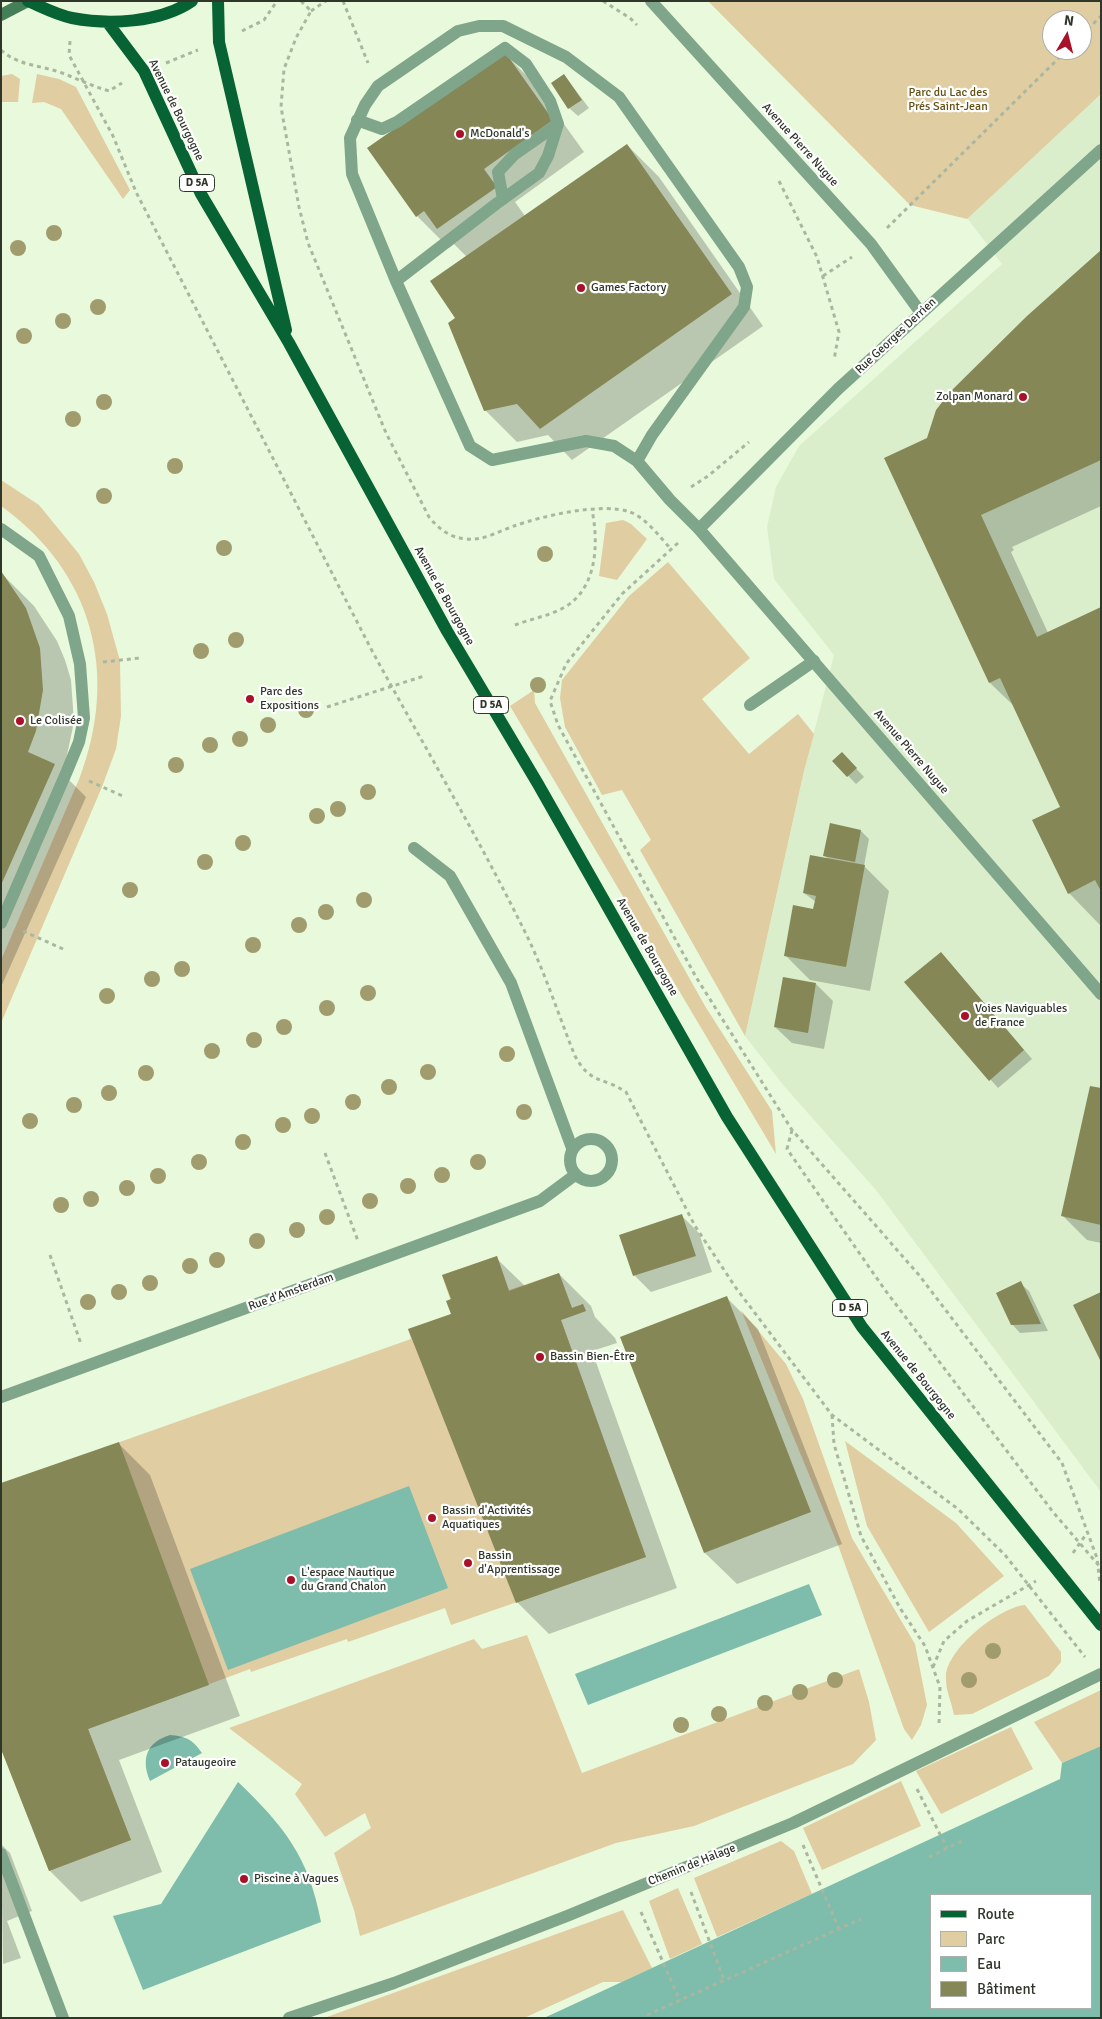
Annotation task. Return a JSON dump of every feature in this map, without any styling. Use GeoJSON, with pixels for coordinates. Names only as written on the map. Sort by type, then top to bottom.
{"type":"FeatureCollection","features":[{"type":"Feature","properties":{"kind":"main road"},"geometry":{"type":"LineString","coordinates":[[1,15],[28,1],[70,17],[108,23],[150,18],[192,1]]}},
{"type":"Feature","properties":{"kind":"main road","name":"Avenue de Bourgogne"},"geometry":{"type":"LineString","coordinates":[[218,1],[219,42],[289,343]]}},
{"type":"Feature","properties":{"kind":"main road","name":"Avenue de Bourgogne"},"geometry":{"type":"LineString","coordinates":[[108,23],[144,71],[202,194],[289,343],[447,631],[538,784],[727,1116],[862,1327],[1101,1626]]}},
{"type":"Feature","properties":{"kind":"street","name":"Avenue Pierre Nugue"},"geometry":{"type":"LineString","coordinates":[[651,1],[871,244],[921,313]]}},
{"type":"Feature","properties":{"kind":"street"},"geometry":{"type":"LineString","coordinates":[[378,86],[458,31],[479,26],[503,26],[557,52],[619,97],[739,267],[747,287],[744,306],[652,435],[637,461]]}},
{"type":"Feature","properties":{"kind":"street"},"geometry":{"type":"LineString","coordinates":[[357,120],[382,129],[397,122],[505,48],[526,64],[550,101],[558,124],[548,156],[539,173],[396,281]]}},
{"type":"Feature","properties":{"kind":"street","name":"Avenue Pierre Nugue"},"geometry":{"type":"LineString","coordinates":[[378,86],[357,120],[350,138],[352,174],[396,281],[470,446],[492,460],[586,442],[614,446],[637,461],[814,661],[1101,994]]}},
{"type":"Feature","properties":{"kind":"street"},"geometry":{"type":"LineString","coordinates":[[503,199],[498,172],[515,154],[558,124]]}},
{"type":"Feature","properties":{"kind":"street","name":"Rue Georges Derrien"},"geometry":{"type":"LineString","coordinates":[[699,529],[838,390],[1101,150]]}},
{"type":"Feature","properties":{"kind":"street"},"geometry":{"type":"LineString","coordinates":[[1,529],[39,556],[69,616],[80,664],[84,718],[79,742],[1,923]]}},
{"type":"Feature","properties":{"kind":"street"},"geometry":{"type":"LineString","coordinates":[[750,705],[814,661]]}},
{"type":"Feature","properties":{"kind":"street"},"geometry":{"type":"LineString","coordinates":[[414,848],[450,876],[511,983],[572,1148],[569,1162],[575,1175],[587,1181],[602,1178],[607,1174],[612,1161],[609,1147],[597,1139],[583,1140],[572,1148]]}},
{"type":"Feature","properties":{"kind":"street","name":"Rue d'Amsterdam"},"geometry":{"type":"LineString","coordinates":[[1,1397],[540,1201],[575,1175]]}},
{"type":"Feature","properties":{"kind":"street","name":"Chemin de Halage"},"geometry":{"type":"LineString","coordinates":[[289,2018],[394,1983],[594,1905],[793,1823],[1101,1674]]}},
{"type":"Feature","properties":{"kind":"street"},"geometry":{"type":"LineString","coordinates":[[1,1854],[63,2018]]}},
{"type":"Feature","properties":{"kind":"path"},"geometry":{"type":"LineString","coordinates":[[311,11],[326,1]]}},
{"type":"Feature","properties":{"kind":"path"},"geometry":{"type":"LineString","coordinates":[[343,1],[378,86]]}},
{"type":"Feature","properties":{"kind":"path"},"geometry":{"type":"LineString","coordinates":[[70,17],[69,55],[113,136],[136,192],[391,686],[458,804],[524,930],[575,1056],[583,1070],[598,1080],[614,1084],[626,1092],[695,1226],[736,1288],[832,1415],[958,1508],[1004,1554],[1089,1662]]}},
{"type":"Feature","properties":{"kind":"path"},"geometry":{"type":"LineString","coordinates":[[823,276],[871,244],[1057,60]]}},
{"type":"Feature","properties":{"kind":"path"},"geometry":{"type":"LineString","coordinates":[[515,625],[563,608],[582,593],[591,572],[595,550],[592,510]]}},
{"type":"Feature","properties":{"kind":"path"},"geometry":{"type":"LineString","coordinates":[[670,548],[622,594],[566,664],[550,701],[558,725],[696,977],[792,1130],[918,1275],[1062,1463],[1097,1558],[1101,1590]]}},
{"type":"Feature","properties":{"kind":"path"},"geometry":{"type":"LineString","coordinates":[[96,663],[140,658]]}},
{"type":"Feature","properties":{"kind":"path"},"geometry":{"type":"LineString","coordinates":[[327,707],[424,676]]}},
{"type":"Feature","properties":{"kind":"path"},"geometry":{"type":"LineString","coordinates":[[80,778],[125,797]]}},
{"type":"Feature","properties":{"kind":"path"},"geometry":{"type":"LineString","coordinates":[[15,928],[63,949]]}},
{"type":"Feature","properties":{"kind":"path"},"geometry":{"type":"LineString","coordinates":[[792,1130],[787,1149],[885,1290],[1053,1512],[1101,1568]]}},
{"type":"Feature","properties":{"kind":"path"},"geometry":{"type":"LineString","coordinates":[[325,1153],[349,1217]]}},
{"type":"Feature","properties":{"kind":"path"},"geometry":{"type":"LineString","coordinates":[[50,1254],[73,1322]]}},
{"type":"Feature","properties":{"kind":"path"},"geometry":{"type":"LineString","coordinates":[[832,1415],[834,1444],[861,1536],[900,1608],[925,1646],[940,1687],[939,1727],[929,1757]]}},
{"type":"Feature","properties":{"kind":"path"},"geometry":{"type":"LineString","coordinates":[[1071,1555],[1087,1533]]}},
{"type":"Feature","properties":{"kind":"path"},"geometry":{"type":"LineString","coordinates":[[933,1667],[944,1642],[967,1621],[1044,1577]]}},
{"type":"Feature","properties":{"kind":"path"},"geometry":{"type":"LineString","coordinates":[[925,1805],[947,1848]]}},
{"type":"Feature","properties":{"kind":"path"},"geometry":{"type":"LineString","coordinates":[[929,1857],[964,1840]]}},
{"type":"Feature","properties":{"kind":"path"},"geometry":{"type":"LineString","coordinates":[[807,1852],[839,1929]]}},
{"type":"Feature","properties":{"kind":"path"},"geometry":{"type":"LineString","coordinates":[[696,1906],[724,1980]]}},
{"type":"Feature","properties":{"kind":"path"},"geometry":{"type":"LineString","coordinates":[[647,2015],[861,1918]]}},
{"type":"Feature","properties":{"kind":"path"},"geometry":{"type":"LineString","coordinates":[[646,1923],[680,2000]]}},
{"type":"Feature","properties":{"kind":"shaded area"},"geometry":{"type":"Polygon","coordinates":[[[1101,94],[1101,1492],[876,1190],[784,1086],[745,1036],[804,771],[834,655],[774,579],[767,527],[776,487],[799,446],[1002,264],[967,218],[1101,94]]]}},
{"type":"Feature","properties":{"kind":"green space","name":"Parc du Lac des Prés Saint-Jean"},"geometry":{"type":"Polygon","coordinates":[[[708,1],[1101,1],[1101,94],[967,219],[910,205],[708,1]]]}},
{"type":"Feature","properties":{"kind":"green space"},"geometry":{"type":"Polygon","coordinates":[[[12,74],[20,79],[18,102],[1,102],[1,76],[12,74]]]}},
{"type":"Feature","properties":{"kind":"green space"},"geometry":{"type":"Polygon","coordinates":[[[37,74],[59,79],[76,87],[130,190],[123,199],[61,109],[44,102],[32,103],[37,74]]]}},
{"type":"Feature","properties":{"kind":"green space"},"geometry":{"type":"Polygon","coordinates":[[[1,480],[39,505],[79,554],[94,582],[107,614],[120,661],[121,716],[116,749],[102,787],[1,1023],[1,960],[80,777],[92,738],[97,700],[96,663],[90,627],[77,593],[58,562],[32,532],[1,506],[1,480]]]}},
{"type":"Feature","properties":{"kind":"green space"},"geometry":{"type":"Polygon","coordinates":[[[623,520],[631,524],[647,539],[617,580],[599,576],[606,523],[623,520]]]}},
{"type":"Feature","properties":{"kind":"green space"},"geometry":{"type":"Polygon","coordinates":[[[668,562],[750,658],[702,699],[749,754],[798,714],[814,734],[804,771],[745,1036],[640,850],[651,840],[622,790],[602,795],[565,727],[560,698],[562,680],[629,596],[668,562]]]}},
{"type":"Feature","properties":{"kind":"green space"},"geometry":{"type":"Polygon","coordinates":[[[534,690],[535,703],[705,1006],[772,1111],[776,1154],[510,706],[534,690]]]}},
{"type":"Feature","properties":{"kind":"green space","name":"L'espace Nautique du Grand Chalon"},"geometry":{"type":"Polygon","coordinates":[[[497,1256],[509,1290],[559,1273],[572,1308],[583,1304],[586,1311],[561,1320],[646,1557],[451,1625],[445,1608],[348,1642],[347,1639],[251,1672],[250,1669],[88,1729],[131,1840],[49,1871],[1,1749],[1,1484],[411,1339],[408,1329],[451,1314],[450,1299],[442,1275],[497,1256]]]}},
{"type":"Feature","properties":{"kind":"green space"},"geometry":{"type":"Polygon","coordinates":[[[741,1310],[786,1364],[803,1399],[852,1538],[915,1644],[927,1705],[921,1725],[912,1740],[904,1729],[838,1545],[741,1310]]]}},
{"type":"Feature","properties":{"kind":"green space"},"geometry":{"type":"Polygon","coordinates":[[[845,1441],[956,1523],[1004,1576],[929,1632],[867,1526],[845,1441]]]}},
{"type":"Feature","properties":{"kind":"green space"},"geometry":{"type":"Polygon","coordinates":[[[1025,1605],[1061,1652],[1061,1662],[1049,1676],[972,1714],[954,1715],[946,1677],[948,1666],[955,1654],[964,1642],[989,1621],[1002,1613],[1025,1605]]]}},
{"type":"Feature","properties":{"kind":"green space"},"geometry":{"type":"Polygon","coordinates":[[[527,1635],[582,1773],[859,1669],[869,1702],[876,1740],[853,1764],[694,1826],[616,1843],[360,1936],[354,1910],[334,1853],[371,1828],[365,1813],[325,1837],[295,1794],[302,1784],[229,1728],[474,1639],[482,1649],[527,1635]]]}},
{"type":"Feature","properties":{"kind":"green space"},"geometry":{"type":"Polygon","coordinates":[[[1101,1690],[1101,1746],[1062,1763],[1034,1722],[1101,1690]]]}},
{"type":"Feature","properties":{"kind":"green space"},"geometry":{"type":"Polygon","coordinates":[[[1011,1727],[1033,1769],[941,1814],[916,1771],[1011,1727]]]}},
{"type":"Feature","properties":{"kind":"green space"},"geometry":{"type":"Polygon","coordinates":[[[901,1781],[921,1826],[822,1870],[803,1828],[901,1781]]]}},
{"type":"Feature","properties":{"kind":"green space"},"geometry":{"type":"Polygon","coordinates":[[[781,1841],[794,1851],[812,1894],[717,1937],[694,1878],[781,1841]]]}},
{"type":"Feature","properties":{"kind":"green space"},"geometry":{"type":"Polygon","coordinates":[[[678,1888],[702,1944],[670,1959],[649,1901],[678,1888]]]}},
{"type":"Feature","properties":{"kind":"green space"},"geometry":{"type":"Polygon","coordinates":[[[623,1910],[652,1968],[622,1982],[603,1982],[524,2018],[324,2018],[623,1910]]]}},
{"type":"Feature","properties":{"kind":"water"},"geometry":{"type":"Polygon","coordinates":[[[409,1486],[448,1588],[228,1670],[190,1569],[409,1486]]]}},
{"type":"Feature","properties":{"kind":"water"},"geometry":{"type":"Polygon","coordinates":[[[809,1584],[822,1615],[588,1705],[575,1674],[809,1584]]]}},
{"type":"Feature","properties":{"kind":"water","name":"Pataugeoire"},"geometry":{"type":"Polygon","coordinates":[[[170,1735],[180,1736],[189,1740],[202,1753],[150,1781],[146,1766],[148,1753],[155,1742],[170,1735]]]}},
{"type":"Feature","properties":{"kind":"water"},"geometry":{"type":"Polygon","coordinates":[[[1101,1746],[1101,2018],[544,2018],[1060,1779],[1062,1763],[1101,1746]]]}},
{"type":"Feature","properties":{"kind":"water","name":"Piscine à Vagues"},"geometry":{"type":"Polygon","coordinates":[[[238,1782],[269,1813],[292,1844],[302,1861],[309,1879],[321,1922],[143,1990],[113,1916],[161,1904],[238,1782]]]}},
{"type":"Feature","properties":{"kind":"building","name":"McDonald's"},"geometry":{"type":"Polygon","coordinates":[[[505,52],[553,120],[484,169],[497,187],[437,229],[424,211],[416,217],[367,148],[505,52]]]}},
{"type":"Feature","properties":{"kind":"building"},"geometry":{"type":"Polygon","coordinates":[[[564,74],[582,100],[568,109],[551,83],[564,74]]]}},
{"type":"Feature","properties":{"kind":"building","name":"Games Factory"},"geometry":{"type":"Polygon","coordinates":[[[627,144],[732,294],[540,429],[517,404],[484,411],[448,323],[455,318],[430,281],[627,144]]]}},
{"type":"Feature","properties":{"kind":"building"},"geometry":{"type":"Polygon","coordinates":[[[1101,250],[1101,460],[981,515],[1037,637],[1101,607],[1101,891],[1095,880],[1068,894],[1032,820],[1060,807],[1000,678],[989,683],[884,458],[927,438],[936,410],[950,392],[1027,316],[1101,250]]]}},
{"type":"Feature","properties":{"kind":"building","name":"Le Colisée"},"geometry":{"type":"Polygon","coordinates":[[[1,571],[26,608],[40,648],[43,690],[36,731],[28,752],[55,764],[1,885],[1,571]]]}},
{"type":"Feature","properties":{"kind":"building"},"geometry":{"type":"Polygon","coordinates":[[[842,752],[857,768],[847,777],[832,761],[842,752]]]}},
{"type":"Feature","properties":{"kind":"building"},"geometry":{"type":"Polygon","coordinates":[[[830,823],[861,830],[855,862],[823,856],[830,823]]]}},
{"type":"Feature","properties":{"kind":"building"},"geometry":{"type":"Polygon","coordinates":[[[810,855],[865,865],[846,967],[784,956],[793,905],[813,909],[816,896],[803,893],[810,855]]]}},
{"type":"Feature","properties":{"kind":"building","name":"Voies Naviguables de France"},"geometry":{"type":"Polygon","coordinates":[[[941,952],[1024,1050],[989,1081],[904,982],[941,952]]]}},
{"type":"Feature","properties":{"kind":"building"},"geometry":{"type":"Polygon","coordinates":[[[783,977],[816,983],[808,1033],[774,1027],[783,977]]]}},
{"type":"Feature","properties":{"kind":"building"},"geometry":{"type":"Polygon","coordinates":[[[1090,1086],[1101,1088],[1101,1225],[1061,1216],[1090,1086]]]}},
{"type":"Feature","properties":{"kind":"building"},"geometry":{"type":"Polygon","coordinates":[[[682,1214],[696,1256],[633,1276],[619,1235],[682,1214]]]}},
{"type":"Feature","properties":{"kind":"building"},"geometry":{"type":"Polygon","coordinates":[[[497,1256],[509,1291],[559,1273],[572,1308],[583,1304],[586,1311],[561,1320],[646,1557],[516,1603],[408,1329],[451,1314],[446,1301],[451,1299],[442,1275],[497,1256]]]}},
{"type":"Feature","properties":{"kind":"building"},"geometry":{"type":"Polygon","coordinates":[[[1021,1281],[1041,1324],[1011,1325],[996,1293],[1021,1281]]]}},
{"type":"Feature","properties":{"kind":"building"},"geometry":{"type":"Polygon","coordinates":[[[1101,1292],[1101,1362],[1073,1305],[1101,1292]]]}},
{"type":"Feature","properties":{"kind":"building"},"geometry":{"type":"Polygon","coordinates":[[[727,1296],[811,1512],[704,1553],[620,1337],[727,1296]]]}},
{"type":"Feature","properties":{"kind":"building"},"geometry":{"type":"Polygon","coordinates":[[[119,1442],[209,1685],[88,1729],[131,1840],[49,1871],[1,1749],[1,1483],[119,1442]]]}},
{"type":"Feature","properties":{"kind":"place","name":"McDonald's"},"geometry":{"type":"Point","coordinates":[460,134]}},
{"type":"Feature","properties":{"kind":"place","name":"Games Factory"},"geometry":{"type":"Point","coordinates":[581,288]}},
{"type":"Feature","properties":{"kind":"place","name":"Zolpan Monard"},"geometry":{"type":"Point","coordinates":[1023,397]}},
{"type":"Feature","properties":{"kind":"place","name":"Parc des Expositions"},"geometry":{"type":"Point","coordinates":[250,699]}},
{"type":"Feature","properties":{"kind":"place","name":"Le Colisée"},"geometry":{"type":"Point","coordinates":[20,721]}},
{"type":"Feature","properties":{"kind":"place","name":"Voies Naviguables de France"},"geometry":{"type":"Point","coordinates":[965,1016]}},
{"type":"Feature","properties":{"kind":"place","name":"Bassin Bien-Être"},"geometry":{"type":"Point","coordinates":[540,1357]}},
{"type":"Feature","properties":{"kind":"place","name":"Bassin d'Activités Aquatiques"},"geometry":{"type":"Point","coordinates":[432,1518]}},
{"type":"Feature","properties":{"kind":"place","name":"Bassin d'Apprentissage"},"geometry":{"type":"Point","coordinates":[468,1563]}},
{"type":"Feature","properties":{"kind":"place","name":"L'espace Nautique du Grand Chalon"},"geometry":{"type":"Point","coordinates":[291,1580]}},
{"type":"Feature","properties":{"kind":"place","name":"Pataugeoire"},"geometry":{"type":"Point","coordinates":[165,1763]}},
{"type":"Feature","properties":{"kind":"place","name":"Piscine à Vagues"},"geometry":{"type":"Point","coordinates":[244,1879]}}]}
